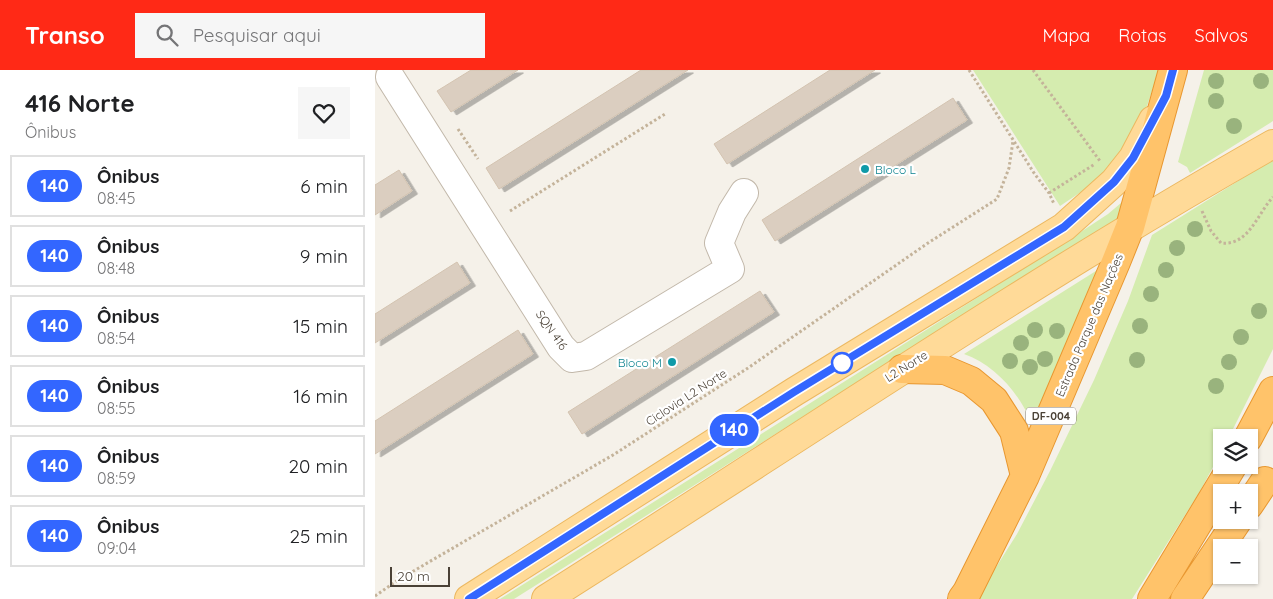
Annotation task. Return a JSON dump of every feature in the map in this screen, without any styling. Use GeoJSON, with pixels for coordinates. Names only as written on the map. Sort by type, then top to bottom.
{"type":"FeatureCollection","features":[{"type":"Feature","properties":{"kind":"highway"},"geometry":{"type":"LineString","coordinates":[[1166,96],[1173,70]]}},
{"type":"Feature","properties":{"kind":"highway","name":"Estrada Parque das Nações"},"geometry":{"type":"LineString","coordinates":[[962,599],[1025,476],[1130,228],[1166,96]]}},
{"type":"Feature","properties":{"kind":"highway"},"geometry":{"type":"LineString","coordinates":[[902,369],[945,370],[971,381],[994,400],[1014,431],[1025,476]]}},
{"type":"Feature","properties":{"kind":"highway"},"geometry":{"type":"LineString","coordinates":[[1254,429],[1273,391]]}},
{"type":"Feature","properties":{"kind":"highway"},"geometry":{"type":"LineString","coordinates":[[1152,599],[1228,474]]}},
{"type":"Feature","properties":{"kind":"highway"},"geometry":{"type":"LineString","coordinates":[[1258,495],[1269,483]]}},
{"type":"Feature","properties":{"kind":"highway"},"geometry":{"type":"LineString","coordinates":[[1185,599],[1233,529]]}},
{"type":"Feature","properties":{"kind":"main road"},"geometry":{"type":"LineString","coordinates":[[469,599],[794,392],[1064,227],[1114,182],[1133,158],[1166,96]]}},
{"type":"Feature","properties":{"kind":"main road","name":"L2 Norte"},"geometry":{"type":"LineString","coordinates":[[547,599],[902,369],[1173,200],[1273,144]]}},
{"type":"Feature","properties":{"kind":"street","name":"SQN 416"},"geometry":{"type":"LineString","coordinates":[[388,78],[561,347],[572,358],[586,356],[730,269],[719,243],[732,212],[744,193]]}},
{"type":"Feature","properties":{"kind":"path"},"geometry":{"type":"LineString","coordinates":[[969,70],[1003,122],[1013,141],[1049,194],[1056,208]]}},
{"type":"Feature","properties":{"kind":"path"},"geometry":{"type":"LineString","coordinates":[[1033,70],[1100,161],[1049,194]]}},
{"type":"Feature","properties":{"kind":"path"},"geometry":{"type":"LineString","coordinates":[[510,211],[665,114]]}},
{"type":"Feature","properties":{"kind":"path"},"geometry":{"type":"LineString","coordinates":[[458,129],[477,159]]}},
{"type":"Feature","properties":{"kind":"path","name":"Ciclovia L2 Norte"},"geometry":{"type":"LineString","coordinates":[[375,596],[398,580],[613,455],[748,368],[927,243],[997,199],[1009,168],[1013,141]]}},
{"type":"Feature","properties":{"kind":"green space"},"geometry":{"type":"Polygon","coordinates":[[[973,70],[1159,70],[1140,127],[1110,169],[1093,184],[1060,206],[973,70]]]}},
{"type":"Feature","properties":{"kind":"green space"},"geometry":{"type":"Polygon","coordinates":[[[1204,70],[1273,70],[1273,121],[1190,173],[1187,167],[1178,162],[1204,70]]]}},
{"type":"Feature","properties":{"kind":"green space"},"geometry":{"type":"Polygon","coordinates":[[[1273,159],[1273,349],[1233,429],[1213,429],[1213,467],[1199,493],[1132,599],[976,599],[1017,534],[1094,380],[1128,301],[1152,235],[1273,159]]]}},
{"type":"Feature","properties":{"kind":"green space"},"geometry":{"type":"Polygon","coordinates":[[[1134,192],[1126,213],[514,599],[500,599],[1067,241],[1108,214],[1134,192]]]}},
{"type":"Feature","properties":{"kind":"green space"},"geometry":{"type":"Polygon","coordinates":[[[1107,264],[1032,424],[1021,402],[1005,382],[986,365],[964,354],[1107,264]]]}},
{"type":"Feature","properties":{"kind":"building"},"geometry":{"type":"Polygon","coordinates":[[[471,70],[518,70],[451,112],[437,91],[471,70]]]}},
{"type":"Feature","properties":{"kind":"building"},"geometry":{"type":"Polygon","coordinates":[[[641,70],[688,70],[499,189],[486,168],[641,70]]]}},
{"type":"Feature","properties":{"kind":"building"},"geometry":{"type":"Polygon","coordinates":[[[830,70],[875,70],[727,164],[714,144],[830,70]]]}},
{"type":"Feature","properties":{"kind":"building","name":"Bloco L"},"geometry":{"type":"Polygon","coordinates":[[[953,98],[967,120],[775,241],[762,220],[953,98]]]}},
{"type":"Feature","properties":{"kind":"building"},"geometry":{"type":"Polygon","coordinates":[[[399,170],[412,191],[375,215],[375,185],[399,170]]]}},
{"type":"Feature","properties":{"kind":"building"},"geometry":{"type":"Polygon","coordinates":[[[457,262],[470,283],[375,343],[375,314],[457,262]]]}},
{"type":"Feature","properties":{"kind":"building","name":"Bloco M"},"geometry":{"type":"Polygon","coordinates":[[[760,291],[774,312],[582,434],[568,412],[760,291]]]}},
{"type":"Feature","properties":{"kind":"building"},"geometry":{"type":"Polygon","coordinates":[[[518,330],[533,354],[375,454],[375,421],[518,330]]]}},
{"type":"Feature","properties":{"kind":"bus line","name":"140"},"geometry":{"type":"LineString","coordinates":[[469,599],[794,392],[1064,227],[1114,182],[1133,158],[1166,96],[1173,70]]}},
{"type":"Feature","properties":{"kind":"place","name":"Bloco L"},"geometry":{"type":"Point","coordinates":[865,169]}},
{"type":"Feature","properties":{"kind":"place","name":"Bloco M"},"geometry":{"type":"Point","coordinates":[672,362]}}]}
